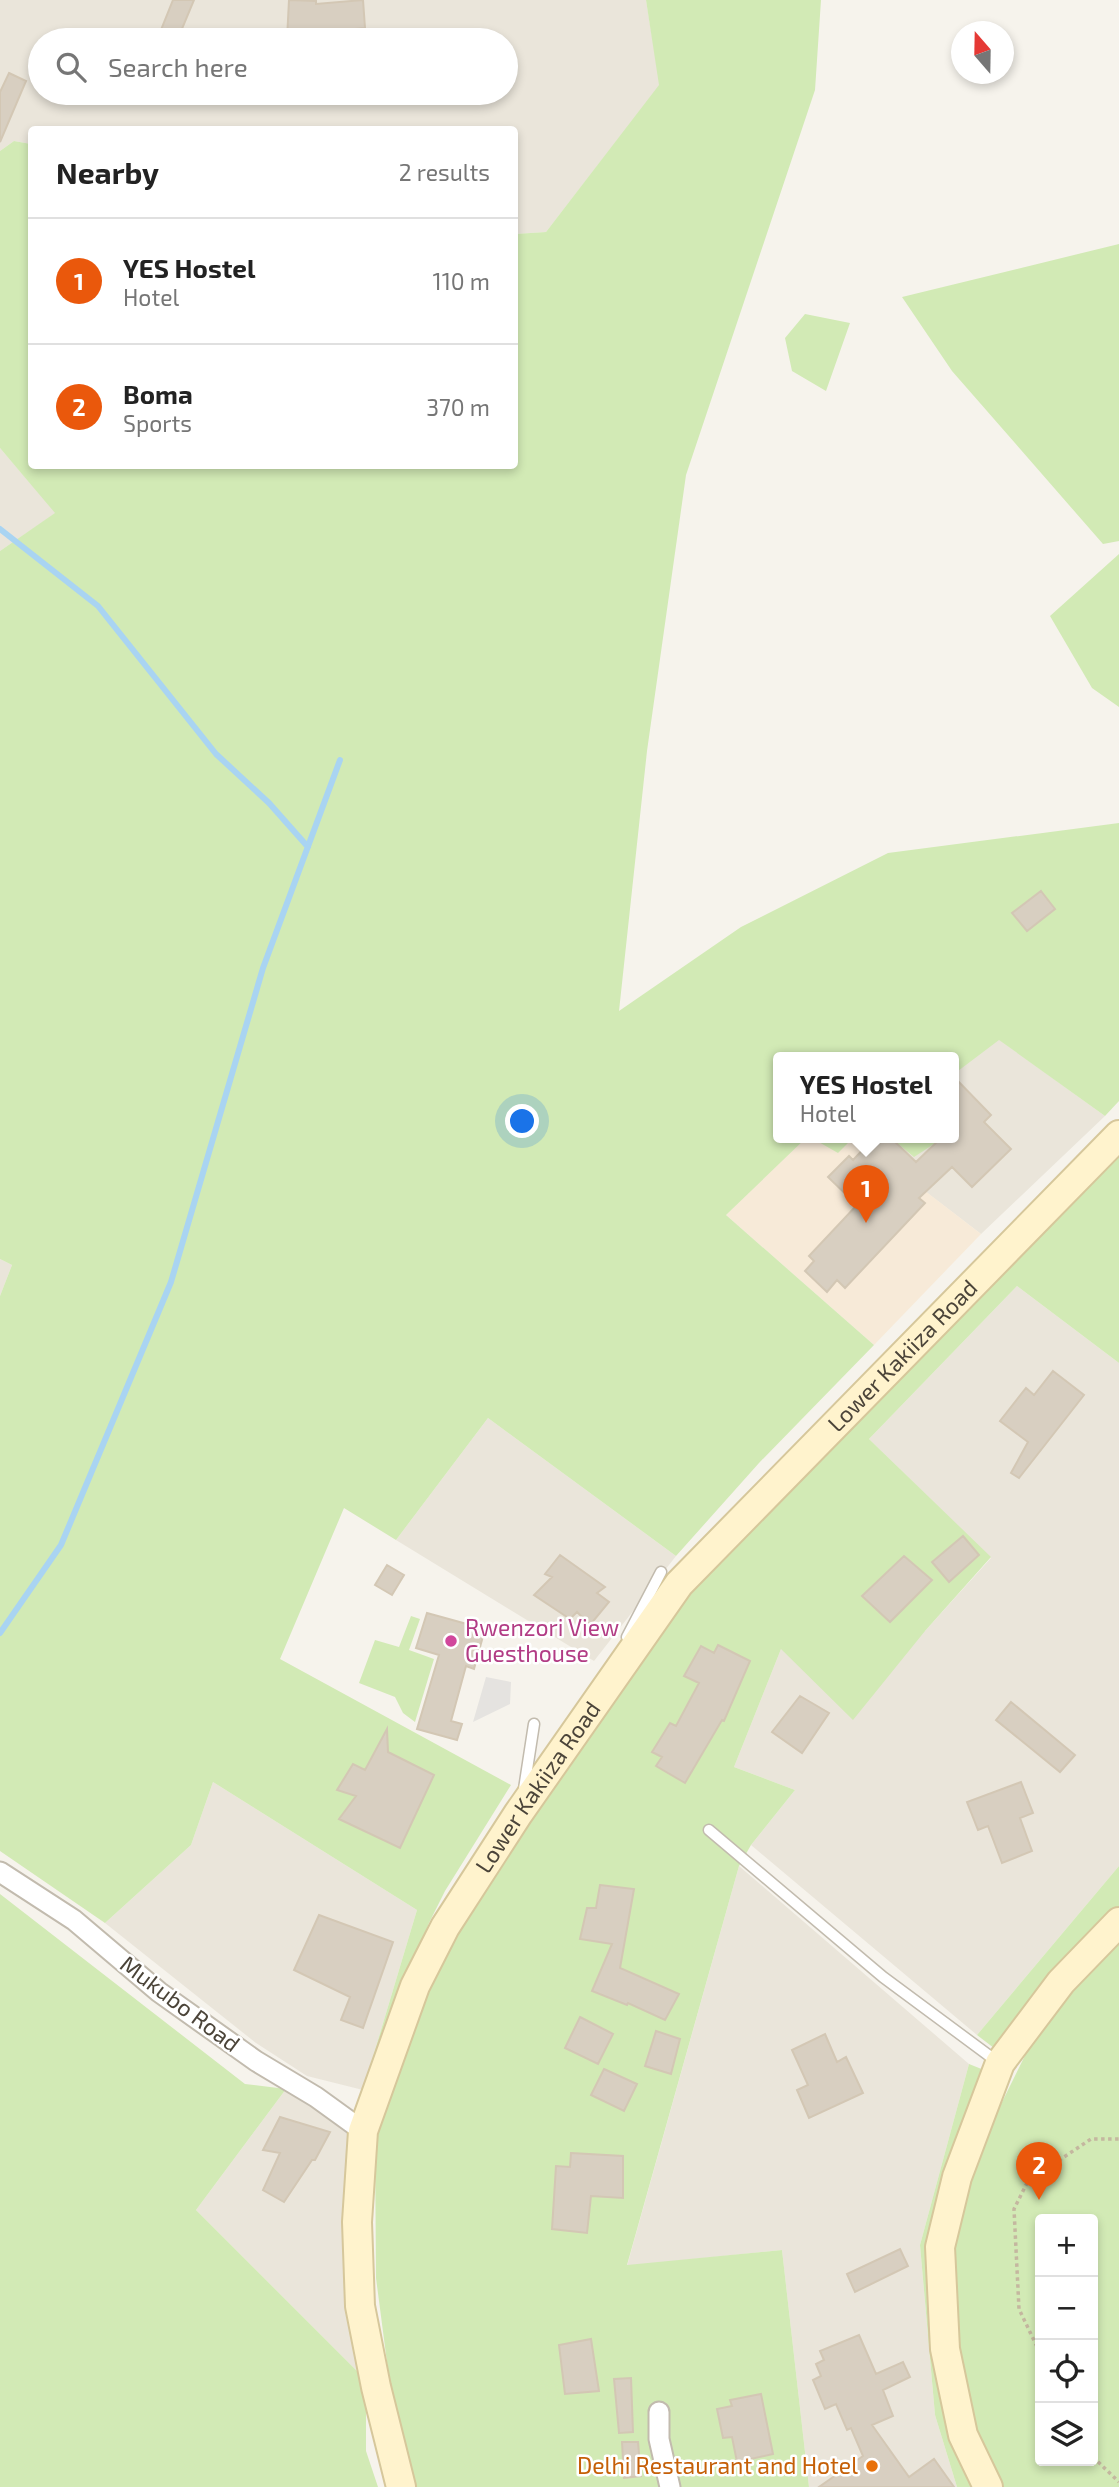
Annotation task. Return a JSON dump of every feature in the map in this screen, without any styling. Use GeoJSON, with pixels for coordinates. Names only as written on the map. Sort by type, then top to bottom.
{"type":"FeatureCollection","features":[{"type":"Feature","properties":{"kind":"main road","name":"Lower Kakiiza Road"},"geometry":{"type":"LineString","coordinates":[[401,2487],[376,2387],[360,2306],[357,2222],[363,2131],[415,1986],[445,1927],[518,1814],[679,1584],[1119,1135]]}},
{"type":"Feature","properties":{"kind":"main road"},"geometry":{"type":"LineString","coordinates":[[988,2487],[963,2435],[945,2349],[940,2247],[957,2177],[1000,2063],[1061,1982],[1119,1922]]}},
{"type":"Feature","properties":{"kind":"street","name":"Mukubo Road"},"geometry":{"type":"LineString","coordinates":[[0,1872],[74,1920],[159,1992],[245,2054],[316,2097],[363,2131]]}},
{"type":"Feature","properties":{"kind":"street"},"geometry":{"type":"LineString","coordinates":[[659,2412],[659,2438],[670,2487]]}},
{"type":"Feature","properties":{"kind":"lane"},"geometry":{"type":"LineString","coordinates":[[608,1683],[630,1631],[661,1572]]}},
{"type":"Feature","properties":{"kind":"lane"},"geometry":{"type":"LineString","coordinates":[[518,1814],[534,1724]]}},
{"type":"Feature","properties":{"kind":"lane"},"geometry":{"type":"LineString","coordinates":[[709,1830],[883,1977],[1000,2063]]}},
{"type":"Feature","properties":{"kind":"path"},"geometry":{"type":"LineString","coordinates":[[1035,2343],[1018,2309],[1014,2209],[1028,2181],[1091,2139],[1119,2139]]}},
{"type":"Feature","properties":{"kind":"path"},"geometry":{"type":"LineString","coordinates":[[1098,2462],[1119,2482]]}},
{"type":"Feature","properties":{"kind":"shaded area"},"geometry":{"type":"Polygon","coordinates":[[[0,0],[646,0],[660,85],[546,232],[518,234],[518,126],[28,126],[28,143],[14,141],[0,151],[0,0]]]}},
{"type":"Feature","properties":{"kind":"shaded area"},"geometry":{"type":"Polygon","coordinates":[[[0,448],[56,513],[0,551],[0,448]]]}},
{"type":"Feature","properties":{"kind":"shaded area"},"geometry":{"type":"Polygon","coordinates":[[[950,1004],[1105,1116],[981,1234],[862,1143],[959,1143],[959,1052],[954,1052],[950,1004]]]}},
{"type":"Feature","properties":{"kind":"shaded area"},"geometry":{"type":"Polygon","coordinates":[[[800,1143],[863,1143],[981,1234],[874,1345],[726,1215],[800,1143]]]}},
{"type":"Feature","properties":{"kind":"shaded area"},"geometry":{"type":"Polygon","coordinates":[[[0,1259],[12,1265],[0,1296],[0,1259]]]}},
{"type":"Feature","properties":{"kind":"shaded area"},"geometry":{"type":"Polygon","coordinates":[[[1017,1286],[1119,1363],[1119,1866],[977,2035],[751,1845],[795,1790],[734,1767],[781,1649],[925,1631],[991,1558],[869,1439],[1017,1286]]]}},
{"type":"Feature","properties":{"kind":"shaded area"},"geometry":{"type":"Polygon","coordinates":[[[488,1418],[676,1556],[594,1661],[396,1540],[488,1418]]]}},
{"type":"Feature","properties":{"kind":"shaded area"},"geometry":{"type":"Polygon","coordinates":[[[486,1677],[511,1682],[510,1704],[473,1722],[486,1677]]]}},
{"type":"Feature","properties":{"kind":"shaded area"},"geometry":{"type":"Polygon","coordinates":[[[213,1782],[417,1910],[363,2090],[307,2076],[256,2043],[105,1923],[191,1845],[213,1782]]]}},
{"type":"Feature","properties":{"kind":"shaded area"},"geometry":{"type":"Polygon","coordinates":[[[739,1866],[969,2064],[920,2245],[935,2415],[957,2487],[809,2487],[782,2250],[627,2266],[739,1866]]]}},
{"type":"Feature","properties":{"kind":"shaded area"},"geometry":{"type":"Polygon","coordinates":[[[286,2089],[352,2127],[366,2380],[196,2210],[286,2089]]]}},
{"type":"Feature","properties":{"kind":"green space"},"geometry":{"type":"Polygon","coordinates":[[[646,0],[821,0],[815,90],[686,475],[647,751],[619,1011],[741,927],[888,853],[1119,823],[1119,1101],[1105,1116],[999,1040],[959,1070],[959,1052],[773,1052],[773,1143],[801,1143],[726,1215],[874,1345],[759,1463],[676,1556],[488,1418],[396,1540],[344,1508],[280,1659],[511,1785],[445,1891],[429,1923],[363,2090],[417,1910],[213,1782],[191,1845],[105,1923],[0,1851],[0,1296],[12,1265],[0,1259],[0,551],[55,513],[0,448],[0,151],[14,141],[28,143],[28,469],[518,469],[518,234],[546,232],[659,85],[646,0]]]}},
{"type":"Feature","properties":{"kind":"green space"},"geometry":{"type":"Polygon","coordinates":[[[1119,244],[1119,541],[1103,544],[952,371],[902,297],[1119,244]]]}},
{"type":"Feature","properties":{"kind":"green space"},"geometry":{"type":"Polygon","coordinates":[[[805,314],[850,323],[826,391],[792,371],[785,338],[805,314]]]}},
{"type":"Feature","properties":{"kind":"green space"},"geometry":{"type":"Polygon","coordinates":[[[1119,554],[1119,707],[1092,688],[1050,616],[1119,554]]]}},
{"type":"Feature","properties":{"kind":"green space"},"geometry":{"type":"Polygon","coordinates":[[[1119,1141],[1119,1363],[1017,1286],[869,1439],[991,1557],[925,1631],[853,1720],[781,1649],[734,1767],[795,1790],[751,1845],[739,1866],[627,2265],[782,2250],[809,2487],[415,2487],[405,2461],[393,2408],[376,2278],[375,2136],[427,1980],[477,1905],[509,1835],[703,1571],[1119,1141]]]}},
{"type":"Feature","properties":{"kind":"green space"},"geometry":{"type":"Polygon","coordinates":[[[820,1143],[848,1143],[838,1153],[820,1143]]]}},
{"type":"Feature","properties":{"kind":"green space"},"geometry":{"type":"Polygon","coordinates":[[[897,1143],[935,1143],[914,1157],[897,1143]]]}},
{"type":"Feature","properties":{"kind":"green space"},"geometry":{"type":"Polygon","coordinates":[[[411,1616],[420,1619],[409,1650],[434,1659],[415,1722],[403,1713],[395,1697],[359,1683],[375,1640],[399,1647],[411,1616]]]}},
{"type":"Feature","properties":{"kind":"green space"},"geometry":{"type":"Polygon","coordinates":[[[1119,1866],[1119,1914],[1003,2055],[977,2035],[1119,1866]]]}},
{"type":"Feature","properties":{"kind":"green space"},"geometry":{"type":"Polygon","coordinates":[[[0,1894],[245,2084],[286,2089],[196,2210],[366,2380],[366,2451],[378,2487],[0,2487],[0,1894]]]}},
{"type":"Feature","properties":{"kind":"green space"},"geometry":{"type":"Polygon","coordinates":[[[1119,1931],[1119,2487],[992,2487],[966,2428],[949,2249],[963,2181],[1057,1991],[1119,1931]]]}},
{"type":"Feature","properties":{"kind":"green space"},"geometry":{"type":"Polygon","coordinates":[[[969,2064],[989,2072],[938,2240],[977,2487],[957,2487],[935,2415],[920,2245],[969,2064]]]}},
{"type":"Feature","properties":{"kind":"building"},"geometry":{"type":"Polygon","coordinates":[[[173,0],[194,0],[182,28],[162,28],[173,0]]]}},
{"type":"Feature","properties":{"kind":"building"},"geometry":{"type":"Polygon","coordinates":[[[289,0],[316,1],[316,4],[363,0],[365,28],[288,28],[289,0]]]}},
{"type":"Feature","properties":{"kind":"building"},"geometry":{"type":"Polygon","coordinates":[[[9,73],[26,81],[0,142],[0,92],[9,73]]]}},
{"type":"Feature","properties":{"kind":"building"},"geometry":{"type":"Polygon","coordinates":[[[1041,891],[1055,909],[1027,931],[1012,913],[1041,891]]]}},
{"type":"Feature","properties":{"kind":"building"},"geometry":{"type":"Polygon","coordinates":[[[959,1082],[991,1115],[984,1122],[1011,1149],[972,1187],[952,1167],[919,1198],[925,1203],[845,1288],[837,1280],[827,1292],[805,1271],[814,1261],[809,1256],[857,1205],[828,1177],[849,1156],[853,1160],[869,1143],[896,1143],[916,1162],[936,1143],[959,1143],[959,1082]]]}},
{"type":"Feature","properties":{"kind":"building"},"geometry":{"type":"Polygon","coordinates":[[[1053,1371],[1084,1395],[1019,1478],[1011,1473],[1028,1442],[1000,1421],[1026,1388],[1034,1395],[1053,1371]]]}},
{"type":"Feature","properties":{"kind":"building"},"geometry":{"type":"Polygon","coordinates":[[[963,1536],[979,1555],[949,1582],[932,1562],[963,1536]]]}},
{"type":"Feature","properties":{"kind":"building"},"geometry":{"type":"Polygon","coordinates":[[[560,1555],[605,1587],[597,1593],[609,1602],[590,1625],[577,1612],[570,1619],[534,1595],[552,1577],[545,1574],[560,1555]]]}},
{"type":"Feature","properties":{"kind":"building"},"geometry":{"type":"Polygon","coordinates":[[[904,1556],[932,1580],[890,1622],[862,1596],[904,1556]]]}},
{"type":"Feature","properties":{"kind":"building"},"geometry":{"type":"Polygon","coordinates":[[[387,1565],[404,1575],[392,1595],[375,1585],[387,1565]]]}},
{"type":"Feature","properties":{"kind":"building"},"geometry":{"type":"Polygon","coordinates":[[[427,1613],[485,1629],[474,1669],[466,1666],[451,1721],[462,1724],[457,1740],[417,1729],[439,1655],[416,1648],[427,1613]]]}},
{"type":"Feature","properties":{"kind":"building"},"geometry":{"type":"Polygon","coordinates":[[[718,1645],[750,1661],[724,1721],[722,1720],[685,1783],[656,1766],[662,1757],[652,1752],[670,1723],[676,1726],[699,1683],[684,1676],[701,1646],[714,1653],[718,1645]]]}},
{"type":"Feature","properties":{"kind":"building"},"geometry":{"type":"Polygon","coordinates":[[[800,1696],[829,1713],[802,1753],[772,1732],[800,1696]]]}},
{"type":"Feature","properties":{"kind":"building"},"geometry":{"type":"Polygon","coordinates":[[[1011,1702],[1075,1755],[1060,1772],[996,1720],[1011,1702]]]}},
{"type":"Feature","properties":{"kind":"building"},"geometry":{"type":"Polygon","coordinates":[[[387,1729],[388,1752],[434,1775],[400,1848],[339,1819],[356,1796],[337,1790],[353,1764],[365,1770],[387,1729]]]}},
{"type":"Feature","properties":{"kind":"building"},"geometry":{"type":"Polygon","coordinates":[[[1021,1782],[1033,1813],[1020,1818],[1032,1851],[1002,1863],[988,1826],[978,1830],[967,1802],[1021,1782]]]}},
{"type":"Feature","properties":{"kind":"building"},"geometry":{"type":"Polygon","coordinates":[[[600,1885],[634,1889],[620,1968],[679,1994],[665,2020],[628,2003],[627,2005],[592,1991],[612,1944],[580,1939],[587,1908],[596,1908],[600,1885]]]}},
{"type":"Feature","properties":{"kind":"building"},"geometry":{"type":"Polygon","coordinates":[[[319,1915],[393,1942],[363,2028],[341,2020],[350,1997],[294,1970],[319,1915]]]}},
{"type":"Feature","properties":{"kind":"building"},"geometry":{"type":"Polygon","coordinates":[[[580,2017],[613,2034],[598,2064],[565,2048],[580,2017]]]}},
{"type":"Feature","properties":{"kind":"building"},"geometry":{"type":"Polygon","coordinates":[[[656,2031],[680,2039],[671,2074],[645,2066],[656,2031]]]}},
{"type":"Feature","properties":{"kind":"building"},"geometry":{"type":"Polygon","coordinates":[[[825,2034],[837,2062],[846,2057],[863,2093],[809,2118],[797,2090],[808,2085],[792,2050],[825,2034]]]}},
{"type":"Feature","properties":{"kind":"building"},"geometry":{"type":"Polygon","coordinates":[[[604,2069],[637,2084],[624,2111],[591,2095],[604,2069]]]}},
{"type":"Feature","properties":{"kind":"building"},"geometry":{"type":"Polygon","coordinates":[[[280,2117],[330,2132],[315,2160],[312,2160],[284,2202],[263,2190],[280,2153],[263,2150],[280,2117]]]}},
{"type":"Feature","properties":{"kind":"building"},"geometry":{"type":"Polygon","coordinates":[[[571,2153],[623,2156],[623,2198],[591,2196],[587,2233],[552,2229],[556,2166],[570,2167],[571,2153]]]}},
{"type":"Feature","properties":{"kind":"building"},"geometry":{"type":"Polygon","coordinates":[[[900,2249],[908,2266],[855,2292],[847,2274],[900,2249]]]}},
{"type":"Feature","properties":{"kind":"building"},"geometry":{"type":"Polygon","coordinates":[[[859,2335],[876,2374],[903,2362],[910,2377],[883,2390],[893,2416],[872,2425],[909,2477],[934,2459],[954,2487],[819,2487],[863,2456],[851,2428],[847,2430],[836,2404],[825,2409],[813,2380],[821,2376],[816,2364],[824,2360],[820,2351],[859,2335]]]}},
{"type":"Feature","properties":{"kind":"building"},"geometry":{"type":"Polygon","coordinates":[[[591,2339],[599,2391],[565,2394],[559,2345],[591,2339]]]}},
{"type":"Feature","properties":{"kind":"building"},"geometry":{"type":"Polygon","coordinates":[[[631,2378],[633,2432],[619,2433],[614,2379],[631,2378]]]}},
{"type":"Feature","properties":{"kind":"building"},"geometry":{"type":"Polygon","coordinates":[[[761,2394],[773,2454],[737,2462],[732,2437],[723,2438],[717,2409],[732,2406],[730,2400],[761,2394]]]}},
{"type":"Feature","properties":{"kind":"building"},"geometry":{"type":"Polygon","coordinates":[[[622,2442],[638,2442],[641,2476],[624,2478],[622,2442]]]}},
{"type":"Feature","properties":{"kind":"waterway"},"geometry":{"type":"LineString","coordinates":[[0,529],[98,606],[216,754],[269,803],[308,847]]}},
{"type":"Feature","properties":{"kind":"waterway"},"geometry":{"type":"LineString","coordinates":[[0,1633],[61,1545],[171,1282],[263,968],[340,760]]}},
{"type":"Feature","properties":{"kind":"place","name":"YES Hostel"},"geometry":{"type":"Point","coordinates":[866,1223]}},
{"type":"Feature","properties":{"kind":"place","name":"Rwenzori View Guesthouse"},"geometry":{"type":"Point","coordinates":[451,1641]}},
{"type":"Feature","properties":{"kind":"place","name":"Boma"},"geometry":{"type":"Point","coordinates":[1039,2200]}},
{"type":"Feature","properties":{"kind":"place","name":"Delhi Restaurant and Hotel"},"geometry":{"type":"Point","coordinates":[872,2466]}}]}
